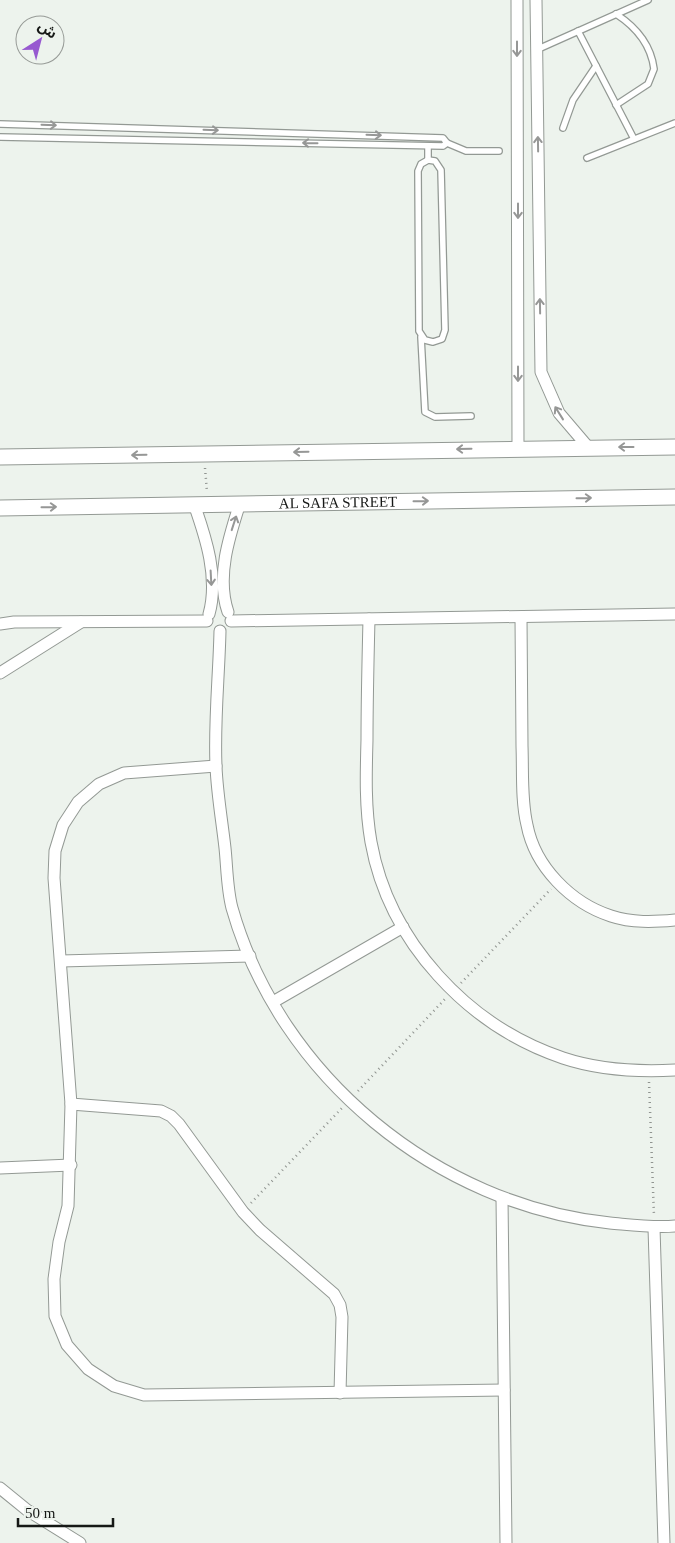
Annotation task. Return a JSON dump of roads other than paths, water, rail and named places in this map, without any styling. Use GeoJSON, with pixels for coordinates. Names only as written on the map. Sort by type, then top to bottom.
{"type":"FeatureCollection","features":[{"type":"Feature","properties":{"kind":"street"},"geometry":{"type":"LineString","coordinates":[[517,0],[518,448]]}},
{"type":"Feature","properties":{"kind":"street"},"geometry":{"type":"LineString","coordinates":[[539,1],[536,50],[541,372],[559,413],[588,447]]}},
{"type":"Feature","properties":{"kind":"street"},"geometry":{"type":"LineString","coordinates":[[517,71],[537,71]]}},
{"type":"Feature","properties":{"kind":"street"},"geometry":{"type":"LineString","coordinates":[[518,256],[539,254]]}},
{"type":"Feature","properties":{"kind":"street"},"geometry":{"type":"LineString","coordinates":[[0,457],[675,447]]}},
{"type":"Feature","properties":{"kind":"street","name":"AL SAFA STREET"},"geometry":{"type":"LineString","coordinates":[[0,508],[675,496]]}},
{"type":"Feature","properties":{"kind":"street"},"geometry":{"type":"LineString","coordinates":[[201,504],[209,558],[212,597],[208,617],[213,630],[220,631],[227,628],[229,617],[224,595],[226,550],[240,504]]}},
{"type":"Feature","properties":{"kind":"street"},"geometry":{"type":"LineString","coordinates":[[0,624],[208,617],[218,608],[229,617],[369,619],[675,614]]}},
{"type":"Feature","properties":{"kind":"street"},"geometry":{"type":"LineString","coordinates":[[521,616],[523,794],[527,826],[538,856],[557,882],[582,903],[611,916],[643,922],[675,920]]}},
{"type":"Feature","properties":{"kind":"street"},"geometry":{"type":"LineString","coordinates":[[369,619],[366,798],[371,843],[381,877],[403,927],[425,961],[453,992],[486,1019],[524,1041],[556,1055],[606,1068],[649,1072],[675,1070]]}},
{"type":"Feature","properties":{"kind":"street"},"geometry":{"type":"LineString","coordinates":[[0,673],[82,622]]}},
{"type":"Feature","properties":{"kind":"street"},"geometry":{"type":"LineString","coordinates":[[220,631],[216,766],[232,907],[250,956],[273,1002],[307,1053],[349,1100],[394,1139],[446,1173],[502,1198],[576,1220],[654,1228],[675,1226]]}},
{"type":"Feature","properties":{"kind":"street"},"geometry":{"type":"LineString","coordinates":[[216,766],[124,773],[99,784],[78,802],[63,824],[55,850],[54,878],[71,1104],[71,1165],[68,1206],[59,1242],[54,1279],[55,1316],[67,1345],[88,1369],[114,1386],[144,1395],[504,1390]]}},
{"type":"Feature","properties":{"kind":"street"},"geometry":{"type":"LineString","coordinates":[[273,1002],[403,927]]}},
{"type":"Feature","properties":{"kind":"street"},"geometry":{"type":"LineString","coordinates":[[61,961],[250,956]]}},
{"type":"Feature","properties":{"kind":"street"},"geometry":{"type":"LineString","coordinates":[[71,1104],[150,1109],[161,1111],[171,1116],[243,1212],[260,1230],[334,1294],[340,1305],[342,1317],[340,1393]]}},
{"type":"Feature","properties":{"kind":"street"},"geometry":{"type":"LineString","coordinates":[[0,1168],[71,1165]]}},
{"type":"Feature","properties":{"kind":"street"},"geometry":{"type":"LineString","coordinates":[[502,1198],[506,1543]]}},
{"type":"Feature","properties":{"kind":"street"},"geometry":{"type":"LineString","coordinates":[[654,1228],[664,1543]]}},
{"type":"Feature","properties":{"kind":"street"},"geometry":{"type":"LineString","coordinates":[[0,1488],[27,1510],[80,1543]]}},
{"type":"Feature","properties":{"kind":"lane"},"geometry":{"type":"LineString","coordinates":[[536,50],[648,0]]}},
{"type":"Feature","properties":{"kind":"lane"},"geometry":{"type":"LineString","coordinates":[[616,14],[639,33],[647,46],[654,69],[648,84],[616,105]]}},
{"type":"Feature","properties":{"kind":"lane"},"geometry":{"type":"LineString","coordinates":[[578,31],[634,139]]}},
{"type":"Feature","properties":{"kind":"lane"},"geometry":{"type":"LineString","coordinates":[[563,128],[574,100],[596,66]]}},
{"type":"Feature","properties":{"kind":"lane"},"geometry":{"type":"LineString","coordinates":[[587,158],[675,123]]}},
{"type":"Feature","properties":{"kind":"lane"},"geometry":{"type":"LineString","coordinates":[[0,124],[443,138],[447,143],[466,151],[499,151]]}},
{"type":"Feature","properties":{"kind":"lane"},"geometry":{"type":"LineString","coordinates":[[272,132],[272,142]]}},
{"type":"Feature","properties":{"kind":"lane"},"geometry":{"type":"LineString","coordinates":[[391,136],[391,145]]}},
{"type":"Feature","properties":{"kind":"lane"},"geometry":{"type":"LineString","coordinates":[[0,137],[428,146],[443,146],[447,143]]}},
{"type":"Feature","properties":{"kind":"lane"},"geometry":{"type":"LineString","coordinates":[[428,146],[428,160]]}},
{"type":"Feature","properties":{"kind":"lane"},"geometry":{"type":"LineString","coordinates":[[421,337],[434,342],[442,338],[445,330],[441,170],[435,162],[428,160],[421,164],[418,171],[419,331],[421,337],[425,412],[435,418],[471,416]]}}]}
